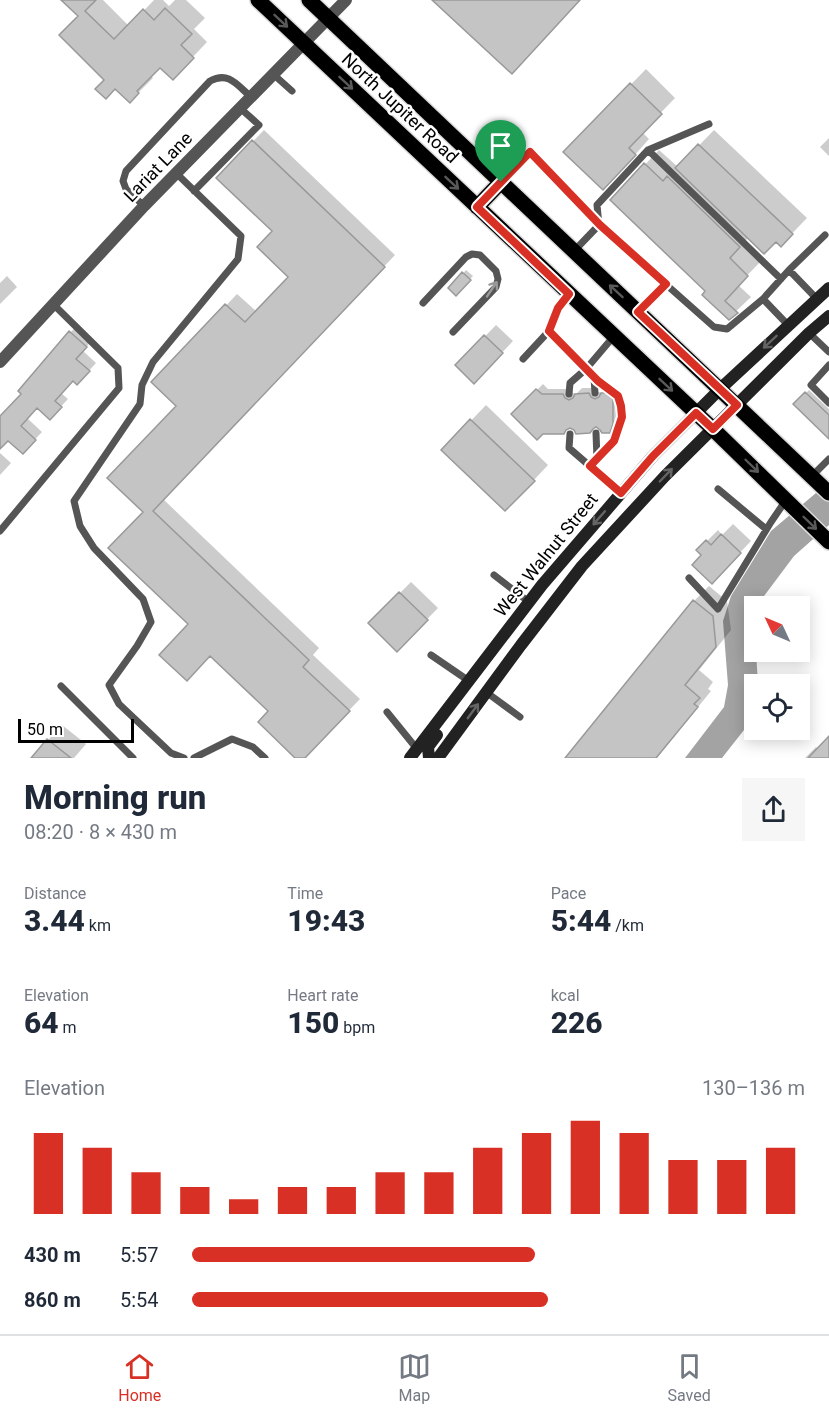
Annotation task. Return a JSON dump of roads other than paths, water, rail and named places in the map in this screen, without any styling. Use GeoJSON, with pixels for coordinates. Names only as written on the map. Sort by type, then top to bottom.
{"type":"FeatureCollection","features":[{"type":"Feature","properties":{"kind":"main road","name":"North Jupiter Road"},"geometry":{"type":"LineString","coordinates":[[258,0],[713,429],[829,542]]}},
{"type":"Feature","properties":{"kind":"main road","name":"North Jupiter Road"},"geometry":{"type":"LineString","coordinates":[[309,0],[820,484]]}},
{"type":"Feature","properties":{"kind":"main road"},"geometry":{"type":"LineString","coordinates":[[477,207],[501,182]]}},
{"type":"Feature","properties":{"kind":"main road","name":"West Walnut Street"},"geometry":{"type":"LineString","coordinates":[[414,753],[542,585],[653,456],[720,389],[829,288]]}},
{"type":"Feature","properties":{"kind":"main road","name":"West Walnut Street"},"geometry":{"type":"LineString","coordinates":[[438,758],[582,566],[665,476],[829,316]]}},
{"type":"Feature","properties":{"kind":"main road"},"geometry":{"type":"LineString","coordinates":[[486,692],[480,685],[481,675],[508,637],[526,605]]}},
{"type":"Feature","properties":{"kind":"main road"},"geometry":{"type":"LineString","coordinates":[[429,758],[428,747],[456,710],[465,694],[468,681]]}},
{"type":"Feature","properties":{"kind":"street","name":"Lariat Lane"},"geometry":{"type":"LineString","coordinates":[[0,362],[144,206],[346,0]]}},
{"type":"Feature","properties":{"kind":"lane"},"geometry":{"type":"LineString","coordinates":[[273,74],[292,91]]}},
{"type":"Feature","properties":{"kind":"lane"},"geometry":{"type":"LineString","coordinates":[[144,206],[126,189],[123,181],[126,171],[210,81],[218,76],[228,77],[250,97]]}},
{"type":"Feature","properties":{"kind":"lane"},"geometry":{"type":"LineString","coordinates":[[194,190],[259,124],[240,108]]}},
{"type":"Feature","properties":{"kind":"lane"},"geometry":{"type":"LineString","coordinates":[[600,225],[597,205],[648,150],[709,124]]}},
{"type":"Feature","properties":{"kind":"lane"},"geometry":{"type":"LineString","coordinates":[[648,150],[781,279]]}},
{"type":"Feature","properties":{"kind":"lane"},"geometry":{"type":"LineString","coordinates":[[501,182],[530,152],[600,225],[714,327],[727,329],[763,298],[825,235]]}},
{"type":"Feature","properties":{"kind":"lane"},"geometry":{"type":"LineString","coordinates":[[176,173],[241,236],[238,259],[153,362],[142,385],[140,404],[74,501],[80,526],[94,548],[142,599],[150,622],[109,685],[119,704],[171,753],[184,758]]}},
{"type":"Feature","properties":{"kind":"lane"},"geometry":{"type":"LineString","coordinates":[[574,251],[600,225]]}},
{"type":"Feature","properties":{"kind":"lane"},"geometry":{"type":"LineString","coordinates":[[423,303],[466,257],[472,254],[480,255],[496,271],[498,279],[496,287],[453,332]]}},
{"type":"Feature","properties":{"kind":"lane"},"geometry":{"type":"LineString","coordinates":[[789,270],[817,299]]}},
{"type":"Feature","properties":{"kind":"lane"},"geometry":{"type":"LineString","coordinates":[[638,312],[666,284]]}},
{"type":"Feature","properties":{"kind":"lane"},"geometry":{"type":"LineString","coordinates":[[523,359],[549,331],[558,308],[569,294]]}},
{"type":"Feature","properties":{"kind":"lane"},"geometry":{"type":"LineString","coordinates":[[763,298],[788,325]]}},
{"type":"Feature","properties":{"kind":"lane"},"geometry":{"type":"LineString","coordinates":[[0,531],[119,388],[118,368],[53,304]]}},
{"type":"Feature","properties":{"kind":"lane"},"geometry":{"type":"LineString","coordinates":[[549,331],[594,378],[618,396],[622,417],[614,441],[590,466]]}},
{"type":"Feature","properties":{"kind":"lane"},"geometry":{"type":"LineString","coordinates":[[809,333],[829,352]]}},
{"type":"Feature","properties":{"kind":"lane"},"geometry":{"type":"LineString","coordinates":[[569,394],[570,383],[586,369],[614,336]]}},
{"type":"Feature","properties":{"kind":"lane"},"geometry":{"type":"LineString","coordinates":[[829,365],[811,385],[829,403]]}},
{"type":"Feature","properties":{"kind":"lane"},"geometry":{"type":"LineString","coordinates":[[594,378],[595,393]]}},
{"type":"Feature","properties":{"kind":"lane"},"geometry":{"type":"LineString","coordinates":[[596,433],[597,459]]}},
{"type":"Feature","properties":{"kind":"lane"},"geometry":{"type":"LineString","coordinates":[[570,434],[569,448],[621,493]]}},
{"type":"Feature","properties":{"kind":"lane"},"geometry":{"type":"LineString","coordinates":[[820,484],[829,459]]}},
{"type":"Feature","properties":{"kind":"lane"},"geometry":{"type":"LineString","coordinates":[[718,489],[766,529]]}},
{"type":"Feature","properties":{"kind":"lane"},"geometry":{"type":"LineString","coordinates":[[689,578],[718,609],[766,529],[788,502]]}},
{"type":"Feature","properties":{"kind":"lane"},"geometry":{"type":"LineString","coordinates":[[494,575],[526,605]]}},
{"type":"Feature","properties":{"kind":"lane"},"geometry":{"type":"LineString","coordinates":[[431,655],[468,681]]}},
{"type":"Feature","properties":{"kind":"lane"},"geometry":{"type":"LineString","coordinates":[[61,686],[133,758]]}},
{"type":"Feature","properties":{"kind":"lane"},"geometry":{"type":"LineString","coordinates":[[486,692],[520,717]]}},
{"type":"Feature","properties":{"kind":"lane"},"geometry":{"type":"LineString","coordinates":[[387,712],[414,753]]}},
{"type":"Feature","properties":{"kind":"lane"},"geometry":{"type":"LineString","coordinates":[[194,758],[232,739],[254,747],[265,758]]}}]}
